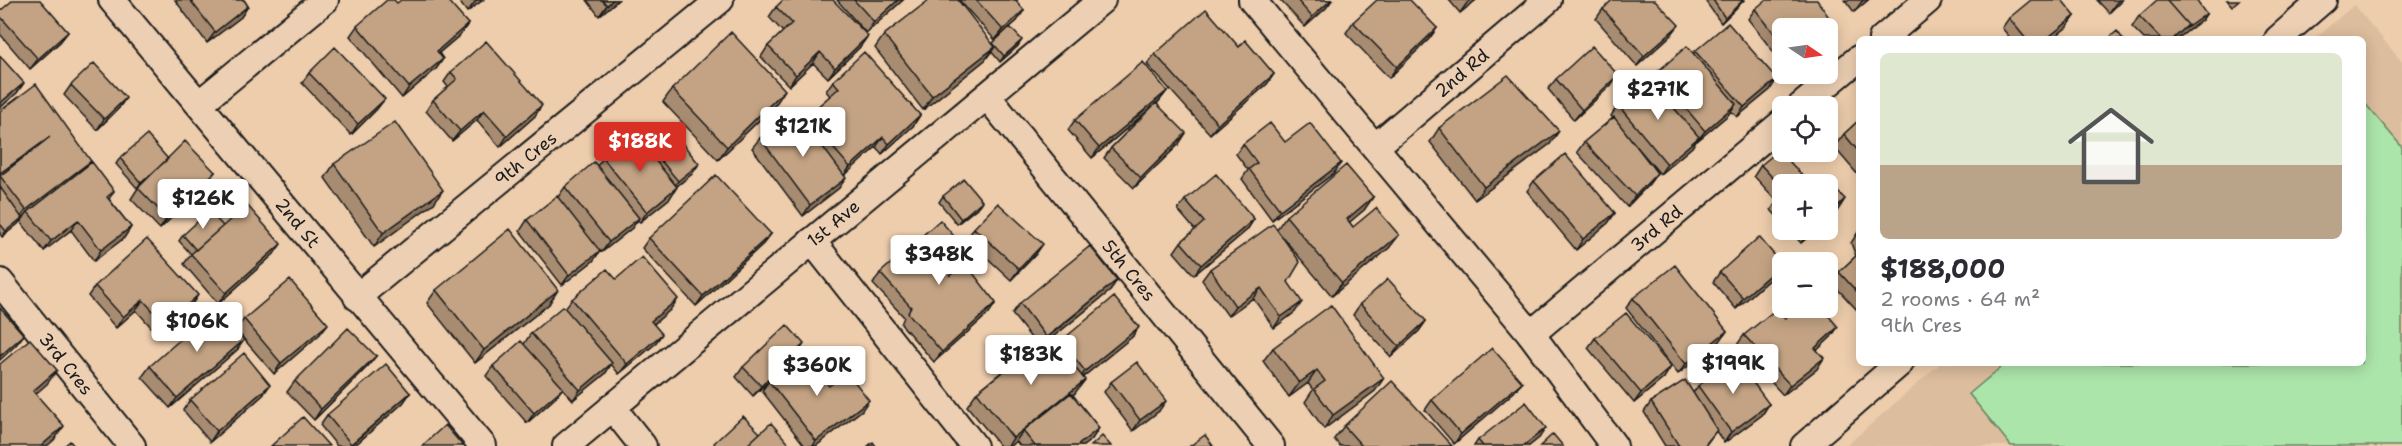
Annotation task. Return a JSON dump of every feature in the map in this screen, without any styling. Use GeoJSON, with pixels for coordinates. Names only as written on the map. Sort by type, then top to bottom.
{"type":"FeatureCollection","features":[{"type":"Feature","properties":{"kind":"street","name":"2nd St"},"geometry":{"type":"LineString","coordinates":[[112,0],[483,446]]}},
{"type":"Feature","properties":{"kind":"street"},"geometry":{"type":"LineString","coordinates":[[200,103],[325,0]]}},
{"type":"Feature","properties":{"kind":"street","name":"9th Cres"},"geometry":{"type":"LineString","coordinates":[[357,297],[720,0]]}},
{"type":"Feature","properties":{"kind":"street","name":"1st Ave"},"geometry":{"type":"LineString","coordinates":[[566,446],[1102,0]]}},
{"type":"Feature","properties":{"kind":"street"},"geometry":{"type":"LineString","coordinates":[[1252,0],[1531,334],[1614,446]]}},
{"type":"Feature","properties":{"kind":"street","name":"2nd Rd"},"geometry":{"type":"LineString","coordinates":[[1375,147],[1548,0]]}},
{"type":"Feature","properties":{"kind":"street"},"geometry":{"type":"LineString","coordinates":[[1886,36],[1928,0]]}},
{"type":"Feature","properties":{"kind":"street"},"geometry":{"type":"LineString","coordinates":[[2282,36],[2324,0]]}},
{"type":"Feature","properties":{"kind":"street"},"geometry":{"type":"LineString","coordinates":[[1814,96],[1856,61]]}},
{"type":"Feature","properties":{"kind":"street","name":"5th Cres"},"geometry":{"type":"LineString","coordinates":[[987,96],[1271,446]]}},
{"type":"Feature","properties":{"kind":"street","name":"3rd Rd"},"geometry":{"type":"LineString","coordinates":[[1531,334],[1772,131]]}},
{"type":"Feature","properties":{"kind":"street"},"geometry":{"type":"LineString","coordinates":[[812,242],[974,446]]}},
{"type":"Feature","properties":{"kind":"street","name":"3rd Cres"},"geometry":{"type":"LineString","coordinates":[[0,282],[132,446]]}},
{"type":"Feature","properties":{"kind":"street"},"geometry":{"type":"LineString","coordinates":[[1804,446],[1897,366]]}},
{"type":"Feature","properties":{"kind":"street"},"geometry":{"type":"LineString","coordinates":[[612,407],[643,446]]}},
{"type":"Feature","properties":{"kind":"shaded area"},"geometry":{"type":"Polygon","coordinates":[[[2354,5],[2402,62],[2402,446],[1846,446],[1938,366],[2366,366],[2366,36],[2318,36],[2354,5]]]}},
{"type":"Feature","properties":{"kind":"green space"},"geometry":{"type":"Polygon","coordinates":[[[2366,105],[2402,147],[2402,446],[2011,446],[1969,394],[2002,366],[2366,366],[2366,105]]]}},
{"type":"Feature","properties":{"kind":"building"},"geometry":{"type":"Polygon","coordinates":[[[13,0],[40,0],[68,32],[38,59],[0,16],[0,11],[13,0]]]}},
{"type":"Feature","properties":{"kind":"building"},"geometry":{"type":"Polygon","coordinates":[[[190,0],[244,0],[248,6],[215,32],[190,0]]]}},
{"type":"Feature","properties":{"kind":"building"},"geometry":{"type":"Polygon","coordinates":[[[387,0],[394,0],[397,3],[401,0],[447,0],[468,24],[437,51],[443,59],[409,87],[357,26],[387,0]]]}},
{"type":"Feature","properties":{"kind":"building"},"geometry":{"type":"Polygon","coordinates":[[[602,0],[613,0],[607,5],[602,0]]]}},
{"type":"Feature","properties":{"kind":"building"},"geometry":{"type":"Polygon","coordinates":[[[783,0],[833,0],[868,36],[835,68],[820,52],[796,75],[768,46],[792,23],[776,7],[783,0]]]}},
{"type":"Feature","properties":{"kind":"building"},"geometry":{"type":"Polygon","coordinates":[[[854,0],[898,0],[874,22],[854,0]]]}},
{"type":"Feature","properties":{"kind":"building"},"geometry":{"type":"Polygon","coordinates":[[[929,0],[958,0],[995,47],[932,96],[884,35],[929,0]]]}},
{"type":"Feature","properties":{"kind":"building"},"geometry":{"type":"Polygon","coordinates":[[[976,0],[1015,0],[1024,10],[1003,30],[976,0]]]}},
{"type":"Feature","properties":{"kind":"building"},"geometry":{"type":"Polygon","coordinates":[[[1297,0],[1331,0],[1312,17],[1297,0]]]}},
{"type":"Feature","properties":{"kind":"building"},"geometry":{"type":"Polygon","coordinates":[[[1377,0],[1410,0],[1437,28],[1397,67],[1353,22],[1377,0]]]}},
{"type":"Feature","properties":{"kind":"building"},"geometry":{"type":"Polygon","coordinates":[[[1612,0],[1655,0],[1679,25],[1644,56],[1603,9],[1612,0]]]}},
{"type":"Feature","properties":{"kind":"building"},"geometry":{"type":"Polygon","coordinates":[[[1713,0],[1743,0],[1725,18],[1713,0]]]}},
{"type":"Feature","properties":{"kind":"building"},"geometry":{"type":"Polygon","coordinates":[[[1766,0],[1817,0],[1829,18],[1772,18],[1772,30],[1755,9],[1766,0]]]}},
{"type":"Feature","properties":{"kind":"building"},"geometry":{"type":"Polygon","coordinates":[[[2031,0],[2062,0],[2075,16],[2050,36],[2024,36],[2009,18],[2031,0]]]}},
{"type":"Feature","properties":{"kind":"building"},"geometry":{"type":"Polygon","coordinates":[[[2157,0],[2166,0],[2188,25],[2176,36],[2158,36],[2139,16],[2157,0]]]}},
{"type":"Feature","properties":{"kind":"building"},"geometry":{"type":"Polygon","coordinates":[[[2166,0],[2196,0],[2206,14],[2185,29],[2188,25],[2166,0]]]}},
{"type":"Feature","properties":{"kind":"building"},"geometry":{"type":"Polygon","coordinates":[[[1206,9],[1239,47],[1245,40],[1274,74],[1218,124],[1155,54],[1206,9]]]}},
{"type":"Feature","properties":{"kind":"building"},"geometry":{"type":"Polygon","coordinates":[[[1728,23],[1772,73],[1772,83],[1744,107],[1695,51],[1728,23]]]}},
{"type":"Feature","properties":{"kind":"building"},"geometry":{"type":"Polygon","coordinates":[[[1010,27],[1022,40],[1004,56],[993,43],[1010,27]]]}},
{"type":"Feature","properties":{"kind":"building"},"geometry":{"type":"Polygon","coordinates":[[[2117,31],[2121,36],[2111,36],[2117,31]]]}},
{"type":"Feature","properties":{"kind":"building"},"geometry":{"type":"Polygon","coordinates":[[[731,32],[785,90],[727,147],[672,89],[731,32]]]}},
{"type":"Feature","properties":{"kind":"building"},"geometry":{"type":"Polygon","coordinates":[[[486,41],[542,105],[507,136],[484,110],[460,131],[433,100],[457,79],[451,72],[486,41]]]}},
{"type":"Feature","properties":{"kind":"building"},"geometry":{"type":"Polygon","coordinates":[[[1592,46],[1618,75],[1582,110],[1556,79],[1592,46]]]}},
{"type":"Feature","properties":{"kind":"building"},"geometry":{"type":"Polygon","coordinates":[[[1687,46],[1736,104],[1705,131],[1656,73],[1687,46]]]}},
{"type":"Feature","properties":{"kind":"building"},"geometry":{"type":"Polygon","coordinates":[[[335,47],[385,99],[358,124],[309,73],[335,47]]]}},
{"type":"Feature","properties":{"kind":"building"},"geometry":{"type":"Polygon","coordinates":[[[864,52],[920,115],[889,144],[883,137],[850,167],[806,117],[839,88],[833,81],[864,52]]]}},
{"type":"Feature","properties":{"kind":"building"},"geometry":{"type":"Polygon","coordinates":[[[0,56],[24,83],[0,103],[0,56]]]}},
{"type":"Feature","properties":{"kind":"building"},"geometry":{"type":"Polygon","coordinates":[[[1143,62],[1167,91],[1099,148],[1075,120],[1143,62]]]}},
{"type":"Feature","properties":{"kind":"building"},"geometry":{"type":"Polygon","coordinates":[[[94,63],[126,98],[104,119],[71,85],[94,63]]]}},
{"type":"Feature","properties":{"kind":"building"},"geometry":{"type":"Polygon","coordinates":[[[1508,75],[1559,131],[1484,187],[1439,128],[1508,75]]]}},
{"type":"Feature","properties":{"kind":"building"},"geometry":{"type":"Polygon","coordinates":[[[1649,79],[1699,137],[1667,164],[1618,105],[1649,79]]]}},
{"type":"Feature","properties":{"kind":"building"},"geometry":{"type":"Polygon","coordinates":[[[36,84],[91,161],[26,210],[0,176],[50,137],[0,173],[0,111],[36,84]]]}},
{"type":"Feature","properties":{"kind":"building"},"geometry":{"type":"Polygon","coordinates":[[[1156,103],[1186,133],[1141,178],[1111,148],[1156,103]]]}},
{"type":"Feature","properties":{"kind":"building"},"geometry":{"type":"Polygon","coordinates":[[[796,111],[846,178],[810,205],[760,138],[796,111]]]}},
{"type":"Feature","properties":{"kind":"building"},"geometry":{"type":"Polygon","coordinates":[[[1614,117],[1657,173],[1635,196],[1584,142],[1614,117]]]}},
{"type":"Feature","properties":{"kind":"building"},"geometry":{"type":"Polygon","coordinates":[[[395,122],[443,190],[383,233],[334,164],[395,122]]]}},
{"type":"Feature","properties":{"kind":"building"},"geometry":{"type":"Polygon","coordinates":[[[1270,123],[1285,142],[1310,123],[1341,163],[1280,210],[1249,169],[1257,163],[1243,144],[1270,123]]]}},
{"type":"Feature","properties":{"kind":"building"},"geometry":{"type":"Polygon","coordinates":[[[1856,123],[1856,149],[1844,134],[1856,123]]]}},
{"type":"Feature","properties":{"kind":"building"},"geometry":{"type":"Polygon","coordinates":[[[670,128],[699,164],[678,181],[648,145],[670,128]]]}},
{"type":"Feature","properties":{"kind":"building"},"geometry":{"type":"Polygon","coordinates":[[[633,133],[677,187],[647,212],[603,158],[633,133]]]}},
{"type":"Feature","properties":{"kind":"building"},"geometry":{"type":"Polygon","coordinates":[[[147,135],[168,159],[141,183],[120,158],[147,135]]]}},
{"type":"Feature","properties":{"kind":"building"},"geometry":{"type":"Polygon","coordinates":[[[185,141],[215,172],[167,218],[138,188],[185,141]]]}},
{"type":"Feature","properties":{"kind":"building"},"geometry":{"type":"Polygon","coordinates":[[[1565,154],[1615,213],[1583,239],[1534,181],[1565,154]]]}},
{"type":"Feature","properties":{"kind":"building"},"geometry":{"type":"Polygon","coordinates":[[[1772,156],[1772,162],[1790,162],[1801,174],[1772,174],[1772,177],[1761,165],[1772,156]]]}},
{"type":"Feature","properties":{"kind":"building"},"geometry":{"type":"Polygon","coordinates":[[[92,162],[114,191],[107,197],[131,227],[101,250],[78,220],[51,241],[28,212],[92,162]]]}},
{"type":"Feature","properties":{"kind":"building"},"geometry":{"type":"Polygon","coordinates":[[[594,162],[639,218],[609,242],[565,187],[594,162]]]}},
{"type":"Feature","properties":{"kind":"building"},"geometry":{"type":"Polygon","coordinates":[[[1346,165],[1373,197],[1347,219],[1353,227],[1376,208],[1399,235],[1342,283],[1286,216],[1346,165]]]}},
{"type":"Feature","properties":{"kind":"building"},"geometry":{"type":"Polygon","coordinates":[[[1216,174],[1254,219],[1201,265],[1181,242],[1204,222],[1185,200],[1216,174]]]}},
{"type":"Feature","properties":{"kind":"building"},"geometry":{"type":"Polygon","coordinates":[[[716,175],[771,234],[703,296],[649,238],[716,175]]]}},
{"type":"Feature","properties":{"kind":"building"},"geometry":{"type":"Polygon","coordinates":[[[964,179],[982,201],[961,219],[943,196],[964,179]]]}},
{"type":"Feature","properties":{"kind":"building"},"geometry":{"type":"Polygon","coordinates":[[[0,187],[22,218],[6,231],[0,224],[0,187]]]}},
{"type":"Feature","properties":{"kind":"building"},"geometry":{"type":"Polygon","coordinates":[[[1838,192],[1845,199],[1838,206],[1838,192]]]}},
{"type":"Feature","properties":{"kind":"building"},"geometry":{"type":"Polygon","coordinates":[[[557,196],[600,251],[569,275],[527,220],[557,196]]]}},
{"type":"Feature","properties":{"kind":"building"},"geometry":{"type":"Polygon","coordinates":[[[998,203],[1043,244],[1019,269],[974,228],[998,203]]]}},
{"type":"Feature","properties":{"kind":"building"},"geometry":{"type":"Polygon","coordinates":[[[247,205],[281,244],[226,293],[191,254],[247,205]]]}},
{"type":"Feature","properties":{"kind":"building"},"geometry":{"type":"Polygon","coordinates":[[[209,211],[223,226],[196,250],[183,235],[209,211]]]}},
{"type":"Feature","properties":{"kind":"building"},"geometry":{"type":"Polygon","coordinates":[[[940,220],[972,257],[949,276],[966,264],[996,303],[942,352],[908,313],[911,307],[880,273],[940,220]]]}},
{"type":"Feature","properties":{"kind":"building"},"geometry":{"type":"Polygon","coordinates":[[[1273,224],[1300,262],[1288,282],[1302,302],[1281,317],[1261,288],[1235,306],[1210,269],[1273,224]]]}},
{"type":"Feature","properties":{"kind":"building"},"geometry":{"type":"Polygon","coordinates":[[[510,229],[558,290],[484,350],[436,290],[510,229]]]}},
{"type":"Feature","properties":{"kind":"building"},"geometry":{"type":"Polygon","coordinates":[[[1759,237],[1772,252],[1772,273],[1743,298],[1720,272],[1759,237]]]}},
{"type":"Feature","properties":{"kind":"building"},"geometry":{"type":"Polygon","coordinates":[[[147,239],[198,295],[166,325],[143,300],[123,317],[95,286],[147,239]]]}},
{"type":"Feature","properties":{"kind":"building"},"geometry":{"type":"Polygon","coordinates":[[[1090,246],[1117,280],[1046,337],[1020,303],[1090,246]]]}},
{"type":"Feature","properties":{"kind":"building"},"geometry":{"type":"Polygon","coordinates":[[[1856,256],[1856,291],[1839,272],[1856,256]]]}},
{"type":"Feature","properties":{"kind":"building"},"geometry":{"type":"Polygon","coordinates":[[[642,257],[678,299],[651,321],[662,334],[627,364],[572,299],[607,269],[616,279],[642,257]]]}},
{"type":"Feature","properties":{"kind":"building"},"geometry":{"type":"Polygon","coordinates":[[[1675,265],[1727,331],[1686,364],[1633,298],[1675,265]]]}},
{"type":"Feature","properties":{"kind":"building"},"geometry":{"type":"Polygon","coordinates":[[[1388,279],[1426,321],[1399,346],[1360,304],[1388,279]]]}},
{"type":"Feature","properties":{"kind":"building"},"geometry":{"type":"Polygon","coordinates":[[[290,280],[328,324],[281,363],[244,319],[290,280]]]}},
{"type":"Feature","properties":{"kind":"building"},"geometry":{"type":"Polygon","coordinates":[[[1114,297],[1139,327],[1085,371],[1061,341],[1114,297]]]}},
{"type":"Feature","properties":{"kind":"building"},"geometry":{"type":"Polygon","coordinates":[[[1331,305],[1384,378],[1333,415],[1314,389],[1325,381],[1317,370],[1299,383],[1273,348],[1331,305]]]}},
{"type":"Feature","properties":{"kind":"building"},"geometry":{"type":"Polygon","coordinates":[[[563,306],[612,363],[580,390],[531,333],[563,306]]]}},
{"type":"Feature","properties":{"kind":"building"},"geometry":{"type":"Polygon","coordinates":[[[0,308],[24,335],[0,356],[0,308]]]}},
{"type":"Feature","properties":{"kind":"building"},"geometry":{"type":"Polygon","coordinates":[[[216,308],[244,340],[177,398],[150,366],[216,308]]]}},
{"type":"Feature","properties":{"kind":"building"},"geometry":{"type":"Polygon","coordinates":[[[1626,313],[1671,367],[1641,393],[1595,338],[1626,313]]]}},
{"type":"Feature","properties":{"kind":"building"},"geometry":{"type":"Polygon","coordinates":[[[1772,313],[1772,318],[1830,318],[1838,327],[1815,348],[1824,358],[1790,385],[1744,335],[1772,313]]]}},
{"type":"Feature","properties":{"kind":"building"},"geometry":{"type":"Polygon","coordinates":[[[787,325],[804,344],[761,386],[743,367],[787,325]]]}},
{"type":"Feature","properties":{"kind":"building"},"geometry":{"type":"Polygon","coordinates":[[[348,328],[376,356],[321,409],[295,381],[348,328]]]}},
{"type":"Feature","properties":{"kind":"building"},"geometry":{"type":"Polygon","coordinates":[[[1049,335],[1085,380],[1013,438],[977,392],[1049,335]]]}},
{"type":"Feature","properties":{"kind":"building"},"geometry":{"type":"Polygon","coordinates":[[[30,339],[57,370],[33,391],[64,426],[41,446],[0,446],[0,364],[30,339]]]}},
{"type":"Feature","properties":{"kind":"building"},"geometry":{"type":"Polygon","coordinates":[[[521,341],[563,388],[534,413],[493,366],[521,341]]]}},
{"type":"Feature","properties":{"kind":"building"},"geometry":{"type":"Polygon","coordinates":[[[1492,348],[1522,382],[1461,434],[1432,400],[1492,348]]]}},
{"type":"Feature","properties":{"kind":"building"},"geometry":{"type":"Polygon","coordinates":[[[244,353],[270,385],[217,431],[190,400],[244,353]]]}},
{"type":"Feature","properties":{"kind":"building"},"geometry":{"type":"Polygon","coordinates":[[[803,354],[829,386],[847,372],[869,400],[816,441],[769,381],[803,354]]]}},
{"type":"Feature","properties":{"kind":"building"},"geometry":{"type":"Polygon","coordinates":[[[1735,358],[1769,404],[1731,432],[1698,386],[1735,358]]]}},
{"type":"Feature","properties":{"kind":"building"},"geometry":{"type":"Polygon","coordinates":[[[1137,362],[1166,401],[1140,420],[1111,382],[1137,362]]]}},
{"type":"Feature","properties":{"kind":"building"},"geometry":{"type":"Polygon","coordinates":[[[386,364],[410,393],[351,444],[327,415],[386,364]]]}},
{"type":"Feature","properties":{"kind":"building"},"geometry":{"type":"Polygon","coordinates":[[[1685,380],[1717,430],[1704,446],[1679,446],[1651,402],[1685,380]]]}},
{"type":"Feature","properties":{"kind":"building"},"geometry":{"type":"Polygon","coordinates":[[[1392,381],[1452,446],[1362,446],[1344,426],[1392,381]]]}},
{"type":"Feature","properties":{"kind":"building"},"geometry":{"type":"Polygon","coordinates":[[[1071,393],[1099,428],[1077,446],[1035,446],[1023,431],[1071,393]]]}},
{"type":"Feature","properties":{"kind":"building"},"geometry":{"type":"Polygon","coordinates":[[[1526,402],[1546,428],[1523,446],[1483,446],[1478,440],[1526,402]]]}},
{"type":"Feature","properties":{"kind":"building"},"geometry":{"type":"Polygon","coordinates":[[[743,416],[760,433],[746,446],[716,446],[714,443],[743,416]]]}},
{"type":"Feature","properties":{"kind":"building"},"geometry":{"type":"Polygon","coordinates":[[[303,417],[329,446],[271,446],[303,417]]]}},
{"type":"Feature","properties":{"kind":"building"},"geometry":{"type":"Polygon","coordinates":[[[771,423],[791,446],[746,446],[771,423]]]}},
{"type":"Feature","properties":{"kind":"building"},"geometry":{"type":"Polygon","coordinates":[[[445,425],[463,446],[422,446],[445,425]]]}},
{"type":"Feature","properties":{"kind":"building"},"geometry":{"type":"Polygon","coordinates":[[[1553,434],[1563,446],[1540,446],[1553,434]]]}},
{"type":"Feature","properties":{"kind":"building"},"geometry":{"type":"Polygon","coordinates":[[[1205,435],[1213,446],[1190,446],[1205,435]]]}},
{"type":"Feature","properties":{"kind":"building"},"geometry":{"type":"Polygon","coordinates":[[[1102,436],[1111,446],[1091,446],[1102,436]]]}},
{"type":"Feature","properties":{"kind":"building"},"geometry":{"type":"Polygon","coordinates":[[[70,441],[74,446],[64,446],[70,441]]]}}]}
